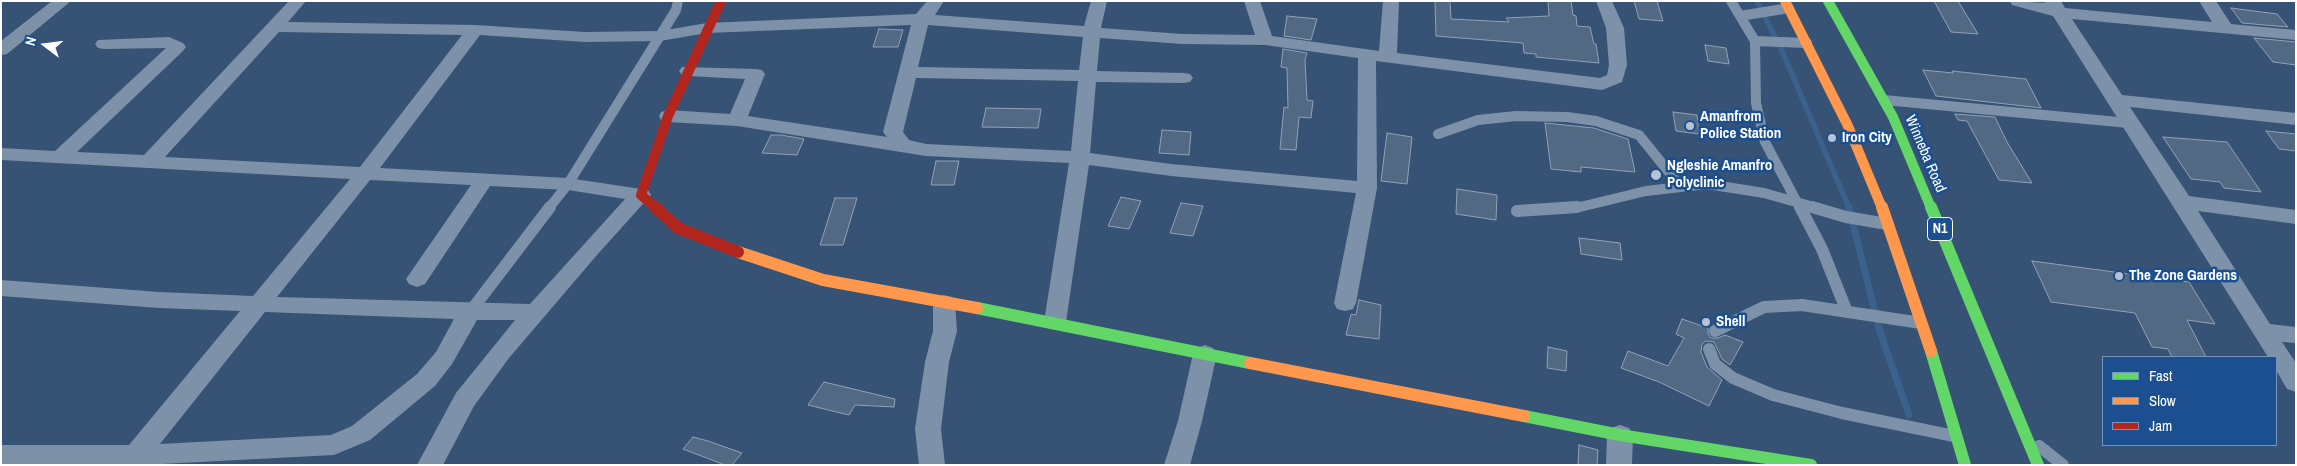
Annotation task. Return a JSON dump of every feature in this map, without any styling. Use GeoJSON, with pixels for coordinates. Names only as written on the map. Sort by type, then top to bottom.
{"type":"FeatureCollection","features":[{"type":"Feature","properties":{"kind":"main road"},"geometry":{"type":"LineString","coordinates":[[721,1],[668,116],[641,195],[678,228],[760,260],[823,280],[1055,322],[1205,354],[1620,435],[1811,465]]}},
{"type":"Feature","properties":{"kind":"main road","name":"Winneba Road"},"geometry":{"type":"LineString","coordinates":[[1828,1],[1893,117],[2028,437],[2038,465]]}},
{"type":"Feature","properties":{"kind":"main road"},"geometry":{"type":"LineString","coordinates":[[1787,5],[1848,126],[1889,224],[1923,323],[1965,465]]}},
{"type":"Feature","properties":{"kind":"street"},"geometry":{"type":"LineString","coordinates":[[1,50],[63,1]]}},
{"type":"Feature","properties":{"kind":"street"},"geometry":{"type":"LineString","coordinates":[[149,162],[276,27],[298,1]]}},
{"type":"Feature","properties":{"kind":"street"},"geometry":{"type":"LineString","coordinates":[[902,145],[893,132],[909,72],[920,19],[931,10],[936,1]]}},
{"type":"Feature","properties":{"kind":"street"},"geometry":{"type":"LineString","coordinates":[[1055,322],[1080,158],[1092,31],[1099,1]]}},
{"type":"Feature","properties":{"kind":"street"},"geometry":{"type":"LineString","coordinates":[[1252,1],[1265,40]]}},
{"type":"Feature","properties":{"kind":"street"},"geometry":{"type":"LineString","coordinates":[[1388,56],[1391,1]]}},
{"type":"Feature","properties":{"kind":"street"},"geometry":{"type":"LineString","coordinates":[[276,27],[475,30],[585,37],[660,36],[708,28],[920,19],[1182,39],[1265,40],[1502,73],[1602,84],[1616,78],[1618,66],[1616,28],[1604,1]]}},
{"type":"Feature","properties":{"kind":"street"},"geometry":{"type":"LineString","coordinates":[[2018,1],[2225,28],[2296,35]]}},
{"type":"Feature","properties":{"kind":"street"},"geometry":{"type":"LineString","coordinates":[[2207,1],[2225,28]]}},
{"type":"Feature","properties":{"kind":"street"},"geometry":{"type":"LineString","coordinates":[[2054,6],[2182,202],[2296,383]]}},
{"type":"Feature","properties":{"kind":"street"},"geometry":{"type":"LineString","coordinates":[[136,455],[261,304],[366,172],[475,30]]}},
{"type":"Feature","properties":{"kind":"street"},"geometry":{"type":"LineString","coordinates":[[60,157],[177,47],[170,42],[104,44]]}},
{"type":"Feature","properties":{"kind":"street"},"geometry":{"type":"LineString","coordinates":[[1345,303],[1367,188],[1367,54]]}},
{"type":"Feature","properties":{"kind":"street"},"geometry":{"type":"LineString","coordinates":[[688,71],[756,74],[737,120]]}},
{"type":"Feature","properties":{"kind":"street"},"geometry":{"type":"LineString","coordinates":[[909,72],[1184,78]]}},
{"type":"Feature","properties":{"kind":"street"},"geometry":{"type":"LineString","coordinates":[[2114,100],[2296,119]]}},
{"type":"Feature","properties":{"kind":"street"},"geometry":{"type":"LineString","coordinates":[[668,116],[737,120],[926,150],[1080,158],[1171,170],[1367,188]]}},
{"type":"Feature","properties":{"kind":"street"},"geometry":{"type":"LineString","coordinates":[[1,154],[568,184],[641,195]]}},
{"type":"Feature","properties":{"kind":"street"},"geometry":{"type":"LineString","coordinates":[[416,280],[485,179]]}},
{"type":"Feature","properties":{"kind":"street"},"geometry":{"type":"LineString","coordinates":[[430,465],[465,400],[534,312],[641,195]]}},
{"type":"Feature","properties":{"kind":"street"},"geometry":{"type":"LineString","coordinates":[[2182,202],[2296,217]]}},
{"type":"Feature","properties":{"kind":"street"},"geometry":{"type":"LineString","coordinates":[[1,288],[159,300],[470,312],[534,312]]}},
{"type":"Feature","properties":{"kind":"street"},"geometry":{"type":"LineString","coordinates":[[932,465],[928,430],[937,362],[945,331],[944,302]]}},
{"type":"Feature","properties":{"kind":"street"},"geometry":{"type":"LineString","coordinates":[[1,455],[136,455],[334,445],[344,442],[361,433],[426,380],[444,358],[470,312]]}},
{"type":"Feature","properties":{"kind":"street"},"geometry":{"type":"LineString","coordinates":[[2263,331],[2296,335]]}},
{"type":"Feature","properties":{"kind":"street"},"geometry":{"type":"LineString","coordinates":[[1177,465],[1190,421],[1205,354]]}},
{"type":"Feature","properties":{"kind":"street"},"geometry":{"type":"LineString","coordinates":[[1619,465],[1620,435]]}},
{"type":"Feature","properties":{"kind":"lane"},"geometry":{"type":"LineString","coordinates":[[470,312],[568,184],[676,10],[678,1]]}},
{"type":"Feature","properties":{"kind":"lane"},"geometry":{"type":"LineString","coordinates":[[1731,1],[1755,41],[1756,103],[1765,142],[1822,249],[1847,312]]}},
{"type":"Feature","properties":{"kind":"lane"},"geometry":{"type":"LineString","coordinates":[[1740,16],[1787,5]]}},
{"type":"Feature","properties":{"kind":"lane"},"geometry":{"type":"LineString","coordinates":[[1755,41],[1807,44]]}},
{"type":"Feature","properties":{"kind":"lane"},"geometry":{"type":"LineString","coordinates":[[1884,100],[2129,123]]}},
{"type":"Feature","properties":{"kind":"lane"},"geometry":{"type":"LineString","coordinates":[[1438,134],[1478,120],[1516,116],[1567,117],[1596,121],[1639,134],[1681,187]]}},
{"type":"Feature","properties":{"kind":"lane"},"geometry":{"type":"LineString","coordinates":[[1517,211],[1580,207],[1646,191],[1707,184],[1764,193],[1846,218],[1889,224]]}},
{"type":"Feature","properties":{"kind":"lane"},"geometry":{"type":"LineString","coordinates":[[1715,331],[1764,307],[1802,305],[1923,323]]}},
{"type":"Feature","properties":{"kind":"lane"},"geometry":{"type":"LineString","coordinates":[[1709,349],[1715,364],[1732,378],[1773,395],[1842,413],[1957,437]]}},
{"type":"Feature","properties":{"kind":"lane"},"geometry":{"type":"LineString","coordinates":[[2028,437],[2063,465]]}},
{"type":"Feature","properties":{"kind":"building"},"geometry":{"type":"Polygon","coordinates":[[[1435,1],[1450,1],[1451,19],[1509,22],[1506,18],[1549,16],[1548,1],[1571,1],[1577,26],[1590,27],[1594,44],[1596,44],[1599,63],[1536,57],[1536,54],[1524,53],[1523,43],[1436,36],[1435,1]]]}},
{"type":"Feature","properties":{"kind":"building"},"geometry":{"type":"Polygon","coordinates":[[[1634,1],[1657,1],[1663,21],[1639,19],[1634,1]]]}},
{"type":"Feature","properties":{"kind":"building"},"geometry":{"type":"Polygon","coordinates":[[[1934,1],[1958,1],[1978,34],[1951,32],[1934,1]]]}},
{"type":"Feature","properties":{"kind":"building"},"geometry":{"type":"Polygon","coordinates":[[[2231,8],[2277,14],[2288,27],[2242,23],[2231,8]]]}},
{"type":"Feature","properties":{"kind":"building"},"geometry":{"type":"Polygon","coordinates":[[[1287,16],[1317,19],[1311,40],[1284,36],[1287,16]]]}},
{"type":"Feature","properties":{"kind":"building"},"geometry":{"type":"Polygon","coordinates":[[[879,29],[903,30],[898,47],[873,47],[879,29]]]}},
{"type":"Feature","properties":{"kind":"building"},"geometry":{"type":"Polygon","coordinates":[[[2254,38],[2296,42],[2296,65],[2273,62],[2254,38]]]}},
{"type":"Feature","properties":{"kind":"building"},"geometry":{"type":"Polygon","coordinates":[[[1705,45],[1726,48],[1729,64],[1708,61],[1705,45]]]}},
{"type":"Feature","properties":{"kind":"building"},"geometry":{"type":"Polygon","coordinates":[[[1283,49],[1307,53],[1305,60],[1307,100],[1313,101],[1311,118],[1299,117],[1296,150],[1280,149],[1284,107],[1288,108],[1287,68],[1281,67],[1283,49]]]}},
{"type":"Feature","properties":{"kind":"building"},"geometry":{"type":"Polygon","coordinates":[[[1923,70],[1953,73],[1952,71],[2026,79],[2041,108],[1936,96],[1923,70]]]}},
{"type":"Feature","properties":{"kind":"building"},"geometry":{"type":"Polygon","coordinates":[[[986,108],[1041,109],[1038,128],[982,127],[986,108]]]}},
{"type":"Feature","properties":{"kind":"building","name":"Amanfrom Police Station"},"geometry":{"type":"Polygon","coordinates":[[[1673,112],[1697,115],[1699,134],[1676,131],[1673,112]]]}},
{"type":"Feature","properties":{"kind":"building"},"geometry":{"type":"Polygon","coordinates":[[[1955,114],[1995,117],[2007,142],[2032,183],[1999,180],[1967,121],[1958,120],[1955,114]]]}},
{"type":"Feature","properties":{"kind":"building"},"geometry":{"type":"Polygon","coordinates":[[[1545,123],[1594,128],[1628,139],[1635,172],[1581,167],[1581,172],[1551,169],[1545,123]]]}},
{"type":"Feature","properties":{"kind":"building"},"geometry":{"type":"Polygon","coordinates":[[[1162,130],[1191,132],[1189,155],[1159,153],[1162,130]]]}},
{"type":"Feature","properties":{"kind":"building"},"geometry":{"type":"Polygon","coordinates":[[[2266,131],[2296,134],[2296,151],[2279,149],[2266,131]]]}},
{"type":"Feature","properties":{"kind":"building"},"geometry":{"type":"Polygon","coordinates":[[[1387,133],[1412,137],[1407,184],[1381,181],[1387,133]]]}},
{"type":"Feature","properties":{"kind":"building"},"geometry":{"type":"Polygon","coordinates":[[[771,135],[804,139],[797,155],[762,153],[771,135]]]}},
{"type":"Feature","properties":{"kind":"building"},"geometry":{"type":"Polygon","coordinates":[[[2163,137],[2227,142],[2261,192],[2224,188],[2220,182],[2191,179],[2163,137]]]}},
{"type":"Feature","properties":{"kind":"building"},"geometry":{"type":"Polygon","coordinates":[[[936,161],[959,161],[954,185],[931,185],[936,161]]]}},
{"type":"Feature","properties":{"kind":"building"},"geometry":{"type":"Polygon","coordinates":[[[1457,189],[1497,195],[1496,220],[1456,214],[1457,189]]]}},
{"type":"Feature","properties":{"kind":"building"},"geometry":{"type":"Polygon","coordinates":[[[1121,197],[1141,201],[1129,229],[1108,226],[1121,197]]]}},
{"type":"Feature","properties":{"kind":"building"},"geometry":{"type":"Polygon","coordinates":[[[835,198],[857,198],[843,245],[820,245],[835,198]]]}},
{"type":"Feature","properties":{"kind":"building"},"geometry":{"type":"Polygon","coordinates":[[[1181,203],[1203,206],[1193,236],[1170,233],[1181,203]]]}},
{"type":"Feature","properties":{"kind":"building"},"geometry":{"type":"Polygon","coordinates":[[[1579,238],[1620,243],[1622,260],[1581,254],[1579,238]]]}},
{"type":"Feature","properties":{"kind":"building"},"geometry":{"type":"Polygon","coordinates":[[[2032,261],[2189,282],[2215,324],[2187,320],[2205,356],[2172,356],[2168,349],[2152,347],[2135,313],[2051,302],[2032,261]]]}},
{"type":"Feature","properties":{"kind":"building"},"geometry":{"type":"Polygon","coordinates":[[[1359,300],[1381,305],[1379,339],[1346,335],[1351,314],[1356,315],[1359,300]]]}},
{"type":"Feature","properties":{"kind":"building"},"geometry":{"type":"Polygon","coordinates":[[[1682,319],[1708,328],[1708,334],[1711,338],[1725,335],[1743,342],[1730,365],[1722,359],[1714,342],[1706,341],[1702,344],[1701,352],[1707,367],[1722,380],[1709,406],[1659,382],[1621,368],[1628,351],[1668,366],[1684,338],[1676,334],[1682,319]]]}},
{"type":"Feature","properties":{"kind":"building"},"geometry":{"type":"Polygon","coordinates":[[[1548,347],[1567,351],[1566,371],[1547,368],[1548,347]]]}},
{"type":"Feature","properties":{"kind":"building"},"geometry":{"type":"Polygon","coordinates":[[[824,382],[895,399],[894,407],[855,405],[849,415],[808,405],[824,382]]]}},
{"type":"Feature","properties":{"kind":"building"},"geometry":{"type":"Polygon","coordinates":[[[693,437],[742,453],[732,465],[725,465],[683,449],[693,437]]]}},
{"type":"Feature","properties":{"kind":"building"},"geometry":{"type":"Polygon","coordinates":[[[1579,445],[1598,450],[1597,465],[1578,465],[1579,445]]]}},
{"type":"Feature","properties":{"kind":"waterway"},"geometry":{"type":"LineString","coordinates":[[1757,1],[1783,53],[1849,208]]}},
{"type":"Feature","properties":{"kind":"waterway"},"geometry":{"type":"LineString","coordinates":[[1849,207],[1879,329],[1909,415]]}},
{"type":"Feature","properties":{"kind":"traffic: fast"},"geometry":{"type":"LineString","coordinates":[[1828,1],[1893,117],[2038,465]]}},
{"type":"Feature","properties":{"kind":"traffic: fast"},"geometry":{"type":"LineString","coordinates":[[977,308],[1250,363]]}},
{"type":"Feature","properties":{"kind":"traffic: fast"},"geometry":{"type":"LineString","coordinates":[[1931,351],[1965,465]]}},
{"type":"Feature","properties":{"kind":"traffic: fast"},"geometry":{"type":"LineString","coordinates":[[1524,416],[1620,435],[1811,465]]}},
{"type":"Feature","properties":{"kind":"traffic: slow"},"geometry":{"type":"LineString","coordinates":[[1785,1],[1848,126],[1889,224],[1931,351]]}},
{"type":"Feature","properties":{"kind":"traffic: slow"},"geometry":{"type":"LineString","coordinates":[[738,252],[823,280],[977,308]]}},
{"type":"Feature","properties":{"kind":"traffic: slow"},"geometry":{"type":"LineString","coordinates":[[1250,363],[1524,416]]}},
{"type":"Feature","properties":{"kind":"traffic: jam"},"geometry":{"type":"LineString","coordinates":[[721,1],[668,116],[641,195],[678,228],[738,252]]}},
{"type":"Feature","properties":{"kind":"place","name":"Amanfrom Police Station"},"geometry":{"type":"Point","coordinates":[1690,126]}},
{"type":"Feature","properties":{"kind":"place","name":"Iron City"},"geometry":{"type":"Point","coordinates":[1832,138]}},
{"type":"Feature","properties":{"kind":"place","name":"Ngleshie Amanfro Polyclinic"},"geometry":{"type":"Point","coordinates":[1656,175]}},
{"type":"Feature","properties":{"kind":"place","name":"The Zone Gardens"},"geometry":{"type":"Point","coordinates":[2119,276]}},
{"type":"Feature","properties":{"kind":"place","name":"Shell"},"geometry":{"type":"Point","coordinates":[1706,322]}}]}
